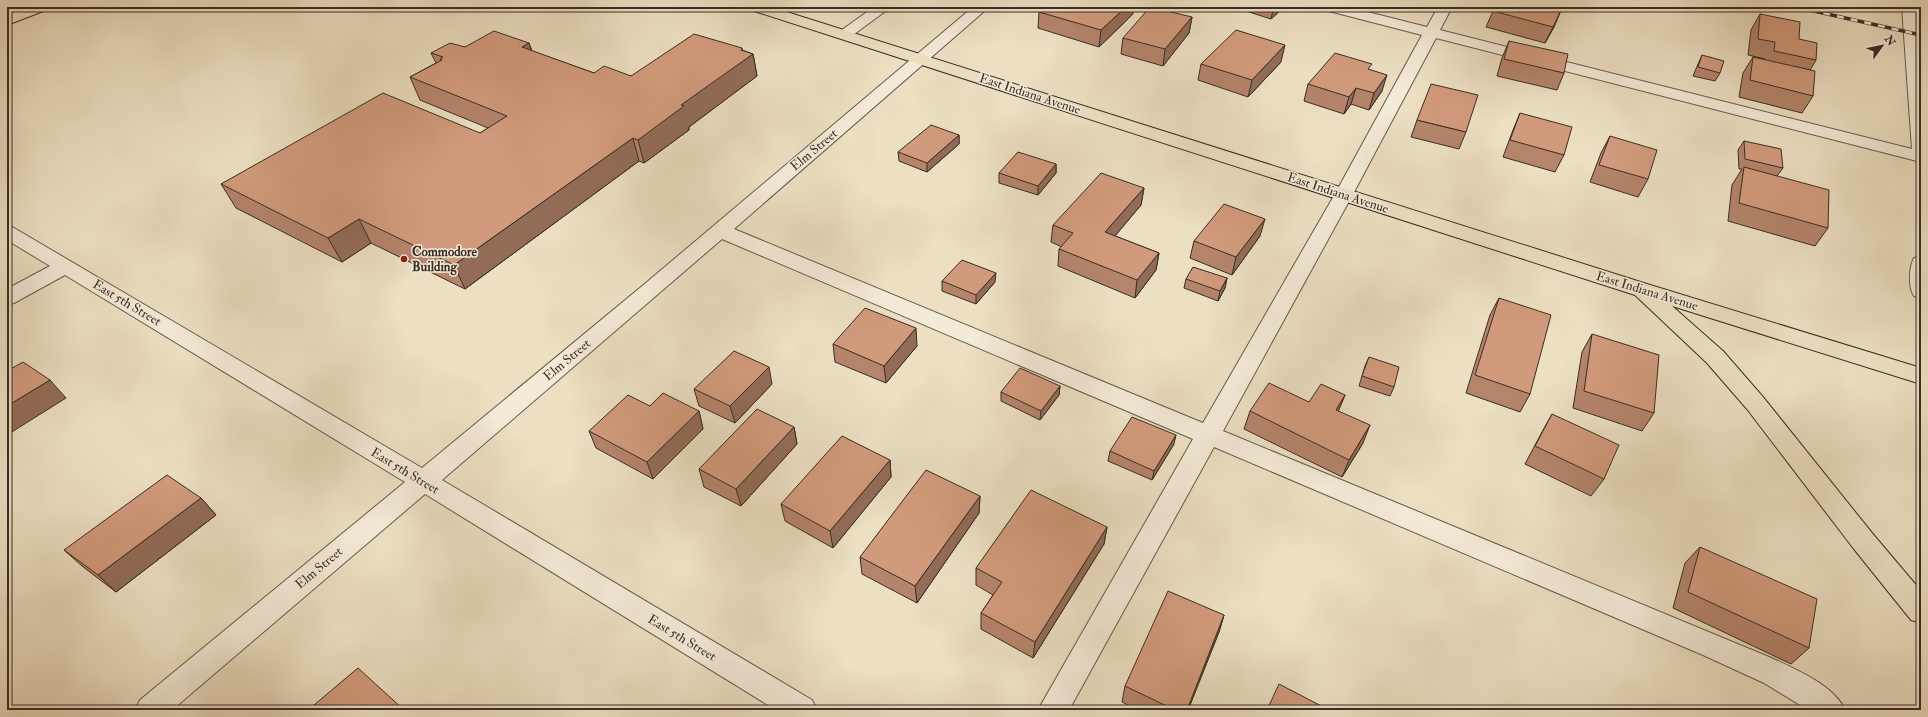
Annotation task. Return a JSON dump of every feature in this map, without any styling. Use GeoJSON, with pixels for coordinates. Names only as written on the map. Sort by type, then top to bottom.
{"type":"FeatureCollection","features":[{"type":"Feature","properties":{"kind":"main road"},"geometry":{"type":"LineString","coordinates":[[7,20],[41,7]]}},
{"type":"Feature","properties":{"kind":"main road","name":"East Indiana Avenue"},"geometry":{"type":"LineString","coordinates":[[756,7],[1640,289],[1921,376]]}},
{"type":"Feature","properties":{"kind":"main road"},"geometry":{"type":"LineString","coordinates":[[1640,289],[1715,357],[1755,403],[1863,541],[1921,611]]}},
{"type":"Feature","properties":{"kind":"street"},"geometry":{"type":"LineString","coordinates":[[844,35],[884,7]]}},
{"type":"Feature","properties":{"kind":"street"},"geometry":{"type":"LineString","coordinates":[[1330,7],[1921,157]]}},
{"type":"Feature","properties":{"kind":"street"},"geometry":{"type":"LineString","coordinates":[[1053,710],[1344,194],[1446,7]]}},
{"type":"Feature","properties":{"kind":"street","name":"Elm Street"},"geometry":{"type":"LineString","coordinates":[[150,710],[921,60],[975,8]]}},
{"type":"Feature","properties":{"kind":"street"},"geometry":{"type":"LineString","coordinates":[[1910,9],[1921,153]]}},
{"type":"Feature","properties":{"kind":"street"},"geometry":{"type":"LineString","coordinates":[[720,231],[1720,649],[1784,678],[1823,703],[1830,710]]}},
{"type":"Feature","properties":{"kind":"street","name":"East 5th Street"},"geometry":{"type":"LineString","coordinates":[[7,232],[66,266],[802,710]]}},
{"type":"Feature","properties":{"kind":"street"},"geometry":{"type":"LineString","coordinates":[[1921,263],[1921,292]]}},
{"type":"Feature","properties":{"kind":"street"},"geometry":{"type":"LineString","coordinates":[[7,298],[66,266]]}},
{"type":"Feature","properties":{"kind":"building"},"geometry":{"type":"Polygon","coordinates":[[[1044,7],[1126,7],[1101,30],[1039,12],[1044,7]]]}},
{"type":"Feature","properties":{"kind":"building"},"geometry":{"type":"Polygon","coordinates":[[[1150,7],[1192,17],[1165,49],[1123,38],[1150,7]]]}},
{"type":"Feature","properties":{"kind":"building"},"geometry":{"type":"Polygon","coordinates":[[[1263,7],[1277,7],[1273,10],[1263,7]]]}},
{"type":"Feature","properties":{"kind":"building"},"geometry":{"type":"Polygon","coordinates":[[[1495,7],[1548,7],[1561,10],[1553,27],[1493,11],[1495,7]]]}},
{"type":"Feature","properties":{"kind":"building"},"geometry":{"type":"Polygon","coordinates":[[[1760,14],[1800,22],[1799,39],[1817,43],[1816,60],[1774,51],[1775,42],[1758,39],[1760,14]]]}},
{"type":"Feature","properties":{"kind":"building"},"geometry":{"type":"Polygon","coordinates":[[[1236,30],[1285,45],[1252,80],[1201,64],[1236,30]]]}},
{"type":"Feature","properties":{"kind":"building","name":"Commodore Building"},"geometry":{"type":"Polygon","coordinates":[[[494,31],[529,43],[522,47],[594,73],[604,66],[631,76],[694,34],[742,48],[741,50],[753,54],[681,105],[684,106],[638,140],[633,138],[454,265],[359,219],[328,238],[221,184],[383,93],[480,133],[507,116],[410,77],[442,60],[440,59],[443,57],[431,53],[450,43],[465,47],[494,31]]]}},
{"type":"Feature","properties":{"kind":"building"},"geometry":{"type":"Polygon","coordinates":[[[1509,41],[1568,54],[1564,73],[1504,59],[1509,41]]]}},
{"type":"Feature","properties":{"kind":"building"},"geometry":{"type":"Polygon","coordinates":[[[1335,53],[1372,64],[1368,69],[1387,75],[1374,93],[1356,88],[1349,97],[1308,84],[1335,53]]]}},
{"type":"Feature","properties":{"kind":"building"},"geometry":{"type":"Polygon","coordinates":[[[1702,55],[1724,61],[1720,73],[1698,67],[1702,55]]]}},
{"type":"Feature","properties":{"kind":"building"},"geometry":{"type":"Polygon","coordinates":[[[1753,57],[1815,71],[1813,96],[1750,80],[1753,57]]]}},
{"type":"Feature","properties":{"kind":"building"},"geometry":{"type":"Polygon","coordinates":[[[1431,84],[1478,95],[1466,132],[1417,120],[1431,84]]]}},
{"type":"Feature","properties":{"kind":"building"},"geometry":{"type":"Polygon","coordinates":[[[1520,113],[1572,127],[1564,155],[1510,140],[1520,113]]]}},
{"type":"Feature","properties":{"kind":"building"},"geometry":{"type":"Polygon","coordinates":[[[931,125],[959,135],[927,163],[898,152],[931,125]]]}},
{"type":"Feature","properties":{"kind":"building"},"geometry":{"type":"Polygon","coordinates":[[[1610,136],[1657,150],[1648,179],[1599,165],[1610,136]]]}},
{"type":"Feature","properties":{"kind":"building"},"geometry":{"type":"Polygon","coordinates":[[[1744,141],[1781,149],[1783,168],[1745,159],[1744,141]]]}},
{"type":"Feature","properties":{"kind":"building"},"geometry":{"type":"Polygon","coordinates":[[[1018,152],[1056,164],[1038,186],[999,173],[1018,152]]]}},
{"type":"Feature","properties":{"kind":"building"},"geometry":{"type":"Polygon","coordinates":[[[1744,167],[1829,190],[1828,228],[1739,203],[1744,167]]]}},
{"type":"Feature","properties":{"kind":"building"},"geometry":{"type":"Polygon","coordinates":[[[1101,173],[1144,188],[1105,232],[1159,253],[1137,280],[1059,249],[1073,233],[1053,225],[1101,173]]]}},
{"type":"Feature","properties":{"kind":"building"},"geometry":{"type":"Polygon","coordinates":[[[1224,204],[1265,219],[1236,257],[1194,241],[1224,204]]]}},
{"type":"Feature","properties":{"kind":"building"},"geometry":{"type":"Polygon","coordinates":[[[962,260],[996,273],[976,295],[942,281],[962,260]]]}},
{"type":"Feature","properties":{"kind":"building"},"geometry":{"type":"Polygon","coordinates":[[[1193,267],[1227,278],[1220,291],[1186,279],[1193,267]]]}},
{"type":"Feature","properties":{"kind":"building"},"geometry":{"type":"Polygon","coordinates":[[[1499,298],[1551,315],[1530,394],[1475,375],[1499,298]]]}},
{"type":"Feature","properties":{"kind":"building"},"geometry":{"type":"Polygon","coordinates":[[[865,308],[916,328],[884,366],[833,344],[865,308]]]}},
{"type":"Feature","properties":{"kind":"building"},"geometry":{"type":"Polygon","coordinates":[[[1592,334],[1659,355],[1654,413],[1584,391],[1592,334]]]}},
{"type":"Feature","properties":{"kind":"building"},"geometry":{"type":"Polygon","coordinates":[[[734,351],[769,367],[730,406],[694,389],[734,351]]]}},
{"type":"Feature","properties":{"kind":"building"},"geometry":{"type":"Polygon","coordinates":[[[1369,357],[1399,367],[1394,387],[1362,376],[1369,357]]]}},
{"type":"Feature","properties":{"kind":"building"},"geometry":{"type":"Polygon","coordinates":[[[23,362],[50,380],[7,406],[7,371],[23,362]]]}},
{"type":"Feature","properties":{"kind":"building"},"geometry":{"type":"Polygon","coordinates":[[[1020,368],[1060,386],[1041,411],[1001,392],[1020,368]]]}},
{"type":"Feature","properties":{"kind":"building"},"geometry":{"type":"Polygon","coordinates":[[[1269,383],[1309,402],[1321,384],[1345,395],[1336,410],[1370,425],[1349,460],[1250,411],[1269,383]]]}},
{"type":"Feature","properties":{"kind":"building"},"geometry":{"type":"Polygon","coordinates":[[[663,393],[699,411],[647,462],[589,431],[628,395],[650,406],[663,393]]]}},
{"type":"Feature","properties":{"kind":"building"},"geometry":{"type":"Polygon","coordinates":[[[757,409],[794,427],[736,489],[699,469],[757,409]]]}},
{"type":"Feature","properties":{"kind":"building"},"geometry":{"type":"Polygon","coordinates":[[[1552,414],[1619,445],[1604,479],[1535,446],[1552,414]]]}},
{"type":"Feature","properties":{"kind":"building"},"geometry":{"type":"Polygon","coordinates":[[[1132,417],[1176,435],[1154,471],[1110,451],[1132,417]]]}},
{"type":"Feature","properties":{"kind":"building"},"geometry":{"type":"Polygon","coordinates":[[[842,436],[890,460],[830,531],[781,504],[842,436]]]}},
{"type":"Feature","properties":{"kind":"building"},"geometry":{"type":"Polygon","coordinates":[[[926,470],[980,496],[915,586],[860,557],[926,470]]]}},
{"type":"Feature","properties":{"kind":"building"},"geometry":{"type":"Polygon","coordinates":[[[167,475],[201,498],[98,575],[64,550],[167,475]]]}},
{"type":"Feature","properties":{"kind":"building"},"geometry":{"type":"Polygon","coordinates":[[[1031,490],[1107,527],[1035,642],[981,613],[1002,582],[976,568],[1031,490]]]}},
{"type":"Feature","properties":{"kind":"building"},"geometry":{"type":"Polygon","coordinates":[[[1700,547],[1817,599],[1809,648],[1688,592],[1700,547]]]}},
{"type":"Feature","properties":{"kind":"building"},"geometry":{"type":"Polygon","coordinates":[[[1168,591],[1224,615],[1187,710],[1175,710],[1125,686],[1168,591]]]}},
{"type":"Feature","properties":{"kind":"building"},"geometry":{"type":"Polygon","coordinates":[[[358,668],[404,710],[308,710],[358,668]]]}},
{"type":"Feature","properties":{"kind":"building"},"geometry":{"type":"Polygon","coordinates":[[[1279,684],[1329,710],[1267,710],[1279,684]]]}},
{"type":"Feature","properties":{"kind":"railway"},"geometry":{"type":"LineString","coordinates":[[1796,7],[1921,35]]}},
{"type":"Feature","properties":{"kind":"place","name":"Commodore Building"},"geometry":{"type":"Point","coordinates":[404,259]}}]}
